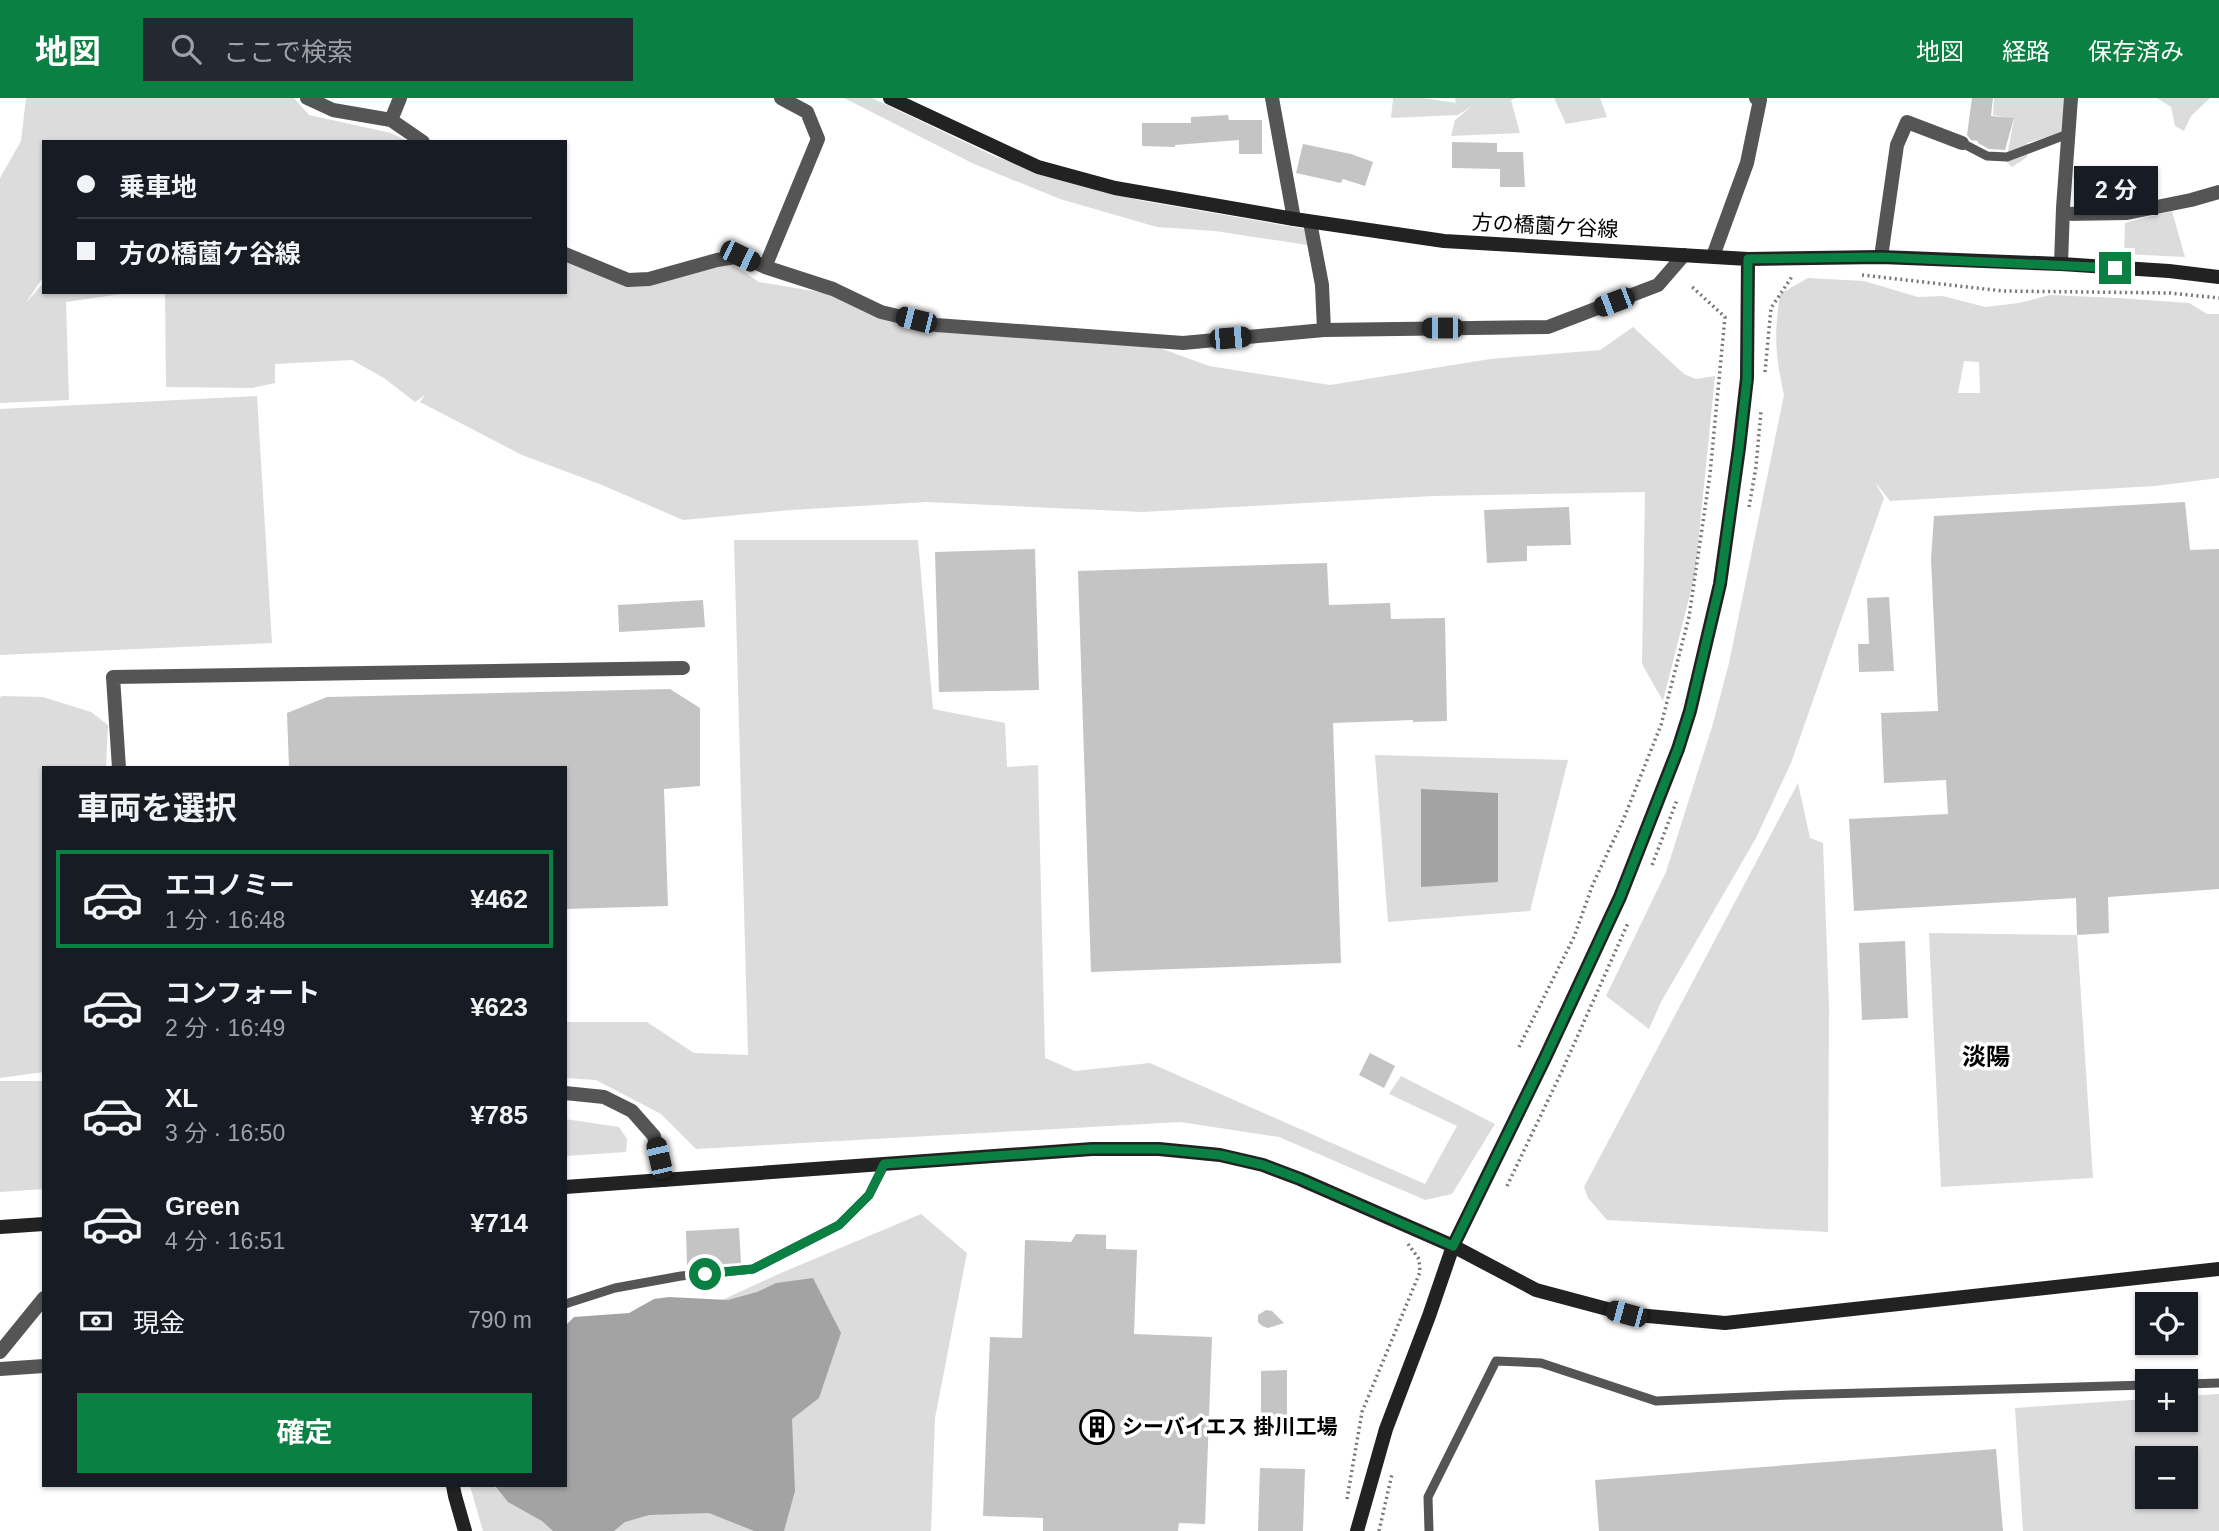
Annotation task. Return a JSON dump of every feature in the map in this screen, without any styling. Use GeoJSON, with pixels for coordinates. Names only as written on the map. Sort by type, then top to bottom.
{"type":"FeatureCollection","features":[{"type":"Feature","properties":{"kind":"street"},"geometry":{"type":"LineString","coordinates":[[307,98],[333,110],[391,121],[420,140]]}},
{"type":"Feature","properties":{"kind":"street"},"geometry":{"type":"LineString","coordinates":[[391,121],[400,98]]}},
{"type":"Feature","properties":{"kind":"street"},"geometry":{"type":"LineString","coordinates":[[765,267],[818,139],[807,112],[781,98]]}},
{"type":"Feature","properties":{"kind":"street","name":"方の橋薗ケ谷線"},"geometry":{"type":"LineString","coordinates":[[890,98],[1038,167],[1115,188],[1310,222],[1444,241],[1748,259],[1881,257],[2061,264],[2219,277]]}},
{"type":"Feature","properties":{"kind":"street"},"geometry":{"type":"LineString","coordinates":[[1272,98],[1294,219]]}},
{"type":"Feature","properties":{"kind":"street"},"geometry":{"type":"LineString","coordinates":[[1713,256],[1747,163],[1760,100],[1756,98]]}},
{"type":"Feature","properties":{"kind":"street"},"geometry":{"type":"LineString","coordinates":[[2061,264],[2071,98]]}},
{"type":"Feature","properties":{"kind":"street"},"geometry":{"type":"LineString","coordinates":[[1881,257],[1897,145],[1907,122],[1962,143]]}},
{"type":"Feature","properties":{"kind":"street"},"geometry":{"type":"LineString","coordinates":[[2063,214],[2127,213],[2219,192]]}},
{"type":"Feature","properties":{"kind":"street"},"geometry":{"type":"LineString","coordinates":[[1310,222],[1322,285],[1324,330]]}},
{"type":"Feature","properties":{"kind":"street"},"geometry":{"type":"LineString","coordinates":[[567,255],[628,280],[649,279],[740,256],[833,289],[881,312],[936,325],[1183,343],[1324,330],[1548,327],[1658,285],[1684,255]]}},
{"type":"Feature","properties":{"kind":"street"},"geometry":{"type":"LineString","coordinates":[[1357,1531],[1386,1429],[1453,1246],[1620,897],[1678,749],[1690,711],[1720,584],[1739,448],[1747,379],[1748,259]]}},
{"type":"Feature","properties":{"kind":"street"},"geometry":{"type":"LineString","coordinates":[[119,766],[113,677],[683,668]]}},
{"type":"Feature","properties":{"kind":"street"},"geometry":{"type":"LineString","coordinates":[[567,1093],[604,1097],[632,1111],[654,1136],[664,1180]]}},
{"type":"Feature","properties":{"kind":"street"},"geometry":{"type":"LineString","coordinates":[[567,1187],[1092,1149],[1159,1149],[1220,1155],[1263,1165],[1300,1179],[1453,1246],[1536,1290],[1626,1314],[1725,1323],[2219,1269]]}},
{"type":"Feature","properties":{"kind":"street"},"geometry":{"type":"LineString","coordinates":[[0,1227],[42,1224]]}},
{"type":"Feature","properties":{"kind":"street"},"geometry":{"type":"LineString","coordinates":[[0,1352],[42,1300]]}},
{"type":"Feature","properties":{"kind":"street"},"geometry":{"type":"LineString","coordinates":[[0,1369],[42,1366]]}},
{"type":"Feature","properties":{"kind":"street"},"geometry":{"type":"LineString","coordinates":[[453,1487],[465,1531]]}},
{"type":"Feature","properties":{"kind":"lane"},"geometry":{"type":"LineString","coordinates":[[1962,143],[1987,156],[2007,157],[2068,134]]}},
{"type":"Feature","properties":{"kind":"lane"},"geometry":{"type":"LineString","coordinates":[[2094,184],[2102,214]]}},
{"type":"Feature","properties":{"kind":"lane"},"geometry":{"type":"LineString","coordinates":[[567,1303],[615,1288],[681,1276],[753,1269],[839,1225],[869,1195],[884,1164]]}},
{"type":"Feature","properties":{"kind":"lane"},"geometry":{"type":"LineString","coordinates":[[1429,1531],[1428,1497],[1496,1361],[1541,1363],[1656,1401],[2135,1385]]}},
{"type":"Feature","properties":{"kind":"lane"},"geometry":{"type":"LineString","coordinates":[[2198,1384],[2219,1383]]}},
{"type":"Feature","properties":{"kind":"path"},"geometry":{"type":"LineString","coordinates":[[1767,349],[1771,308],[1794,272]]}},
{"type":"Feature","properties":{"kind":"path"},"geometry":{"type":"LineString","coordinates":[[1860,275],[2003,291],[2170,293],[2219,298]]}},
{"type":"Feature","properties":{"kind":"path"},"geometry":{"type":"LineString","coordinates":[[1519,1047],[1574,937],[1593,884],[1624,818],[1661,725],[1689,617],[1710,474],[1725,317],[1690,285]]}},
{"type":"Feature","properties":{"kind":"path"},"geometry":{"type":"LineString","coordinates":[[1346,1506],[1362,1412],[1420,1272],[1419,1259],[1409,1245],[1398,1240]]}},
{"type":"Feature","properties":{"kind":"shaded area"},"geometry":{"type":"Polygon","coordinates":[[[26,98],[294,98],[309,115],[391,133],[407,140],[42,140],[42,279],[25,304],[42,284],[42,294],[121,294],[66,302],[69,400],[0,403],[0,178],[21,141],[26,98]]]}},
{"type":"Feature","properties":{"kind":"shaded area"},"geometry":{"type":"Polygon","coordinates":[[[844,98],[872,98],[996,157],[1138,200],[1311,230],[1314,246],[1215,231],[1157,227],[1060,199],[974,164],[844,98]]]}},
{"type":"Feature","properties":{"kind":"shaded area"},"geometry":{"type":"Polygon","coordinates":[[[1393,98],[1423,98],[1456,103],[1455,98],[1516,98],[1511,100],[1520,133],[1451,136],[1455,120],[1472,106],[1458,115],[1391,118],[1393,98]]]}},
{"type":"Feature","properties":{"kind":"shaded area"},"geometry":{"type":"Polygon","coordinates":[[[1554,98],[1600,98],[1607,117],[1566,124],[1554,98]]]}},
{"type":"Feature","properties":{"kind":"shaded area"},"geometry":{"type":"Polygon","coordinates":[[[1994,98],[2070,98],[2064,132],[2027,143],[2027,157],[2012,167],[2006,161],[2014,119],[1993,115],[1994,98]]]}},
{"type":"Feature","properties":{"kind":"shaded area"},"geometry":{"type":"Polygon","coordinates":[[[2157,98],[2210,98],[2191,116],[2184,131],[2175,126],[2171,107],[2157,98]]]}},
{"type":"Feature","properties":{"kind":"shaded area"},"geometry":{"type":"Polygon","coordinates":[[[2172,211],[2185,257],[2124,254],[2125,223],[2172,211]]]}},
{"type":"Feature","properties":{"kind":"shaded area"},"geometry":{"type":"Polygon","coordinates":[[[567,255],[628,280],[728,261],[759,282],[826,293],[895,315],[1157,347],[1209,366],[1330,385],[1490,359],[1600,350],[1633,327],[1684,374],[1696,379],[1715,376],[1695,575],[1663,701],[1642,664],[1645,492],[1434,496],[1142,512],[927,502],[683,520],[602,485],[522,455],[420,402],[425,395],[415,402],[384,378],[352,360],[275,364],[275,383],[252,388],[166,387],[165,294],[567,294],[567,255]]]}},
{"type":"Feature","properties":{"kind":"shaded area"},"geometry":{"type":"Polygon","coordinates":[[[1808,278],[1864,281],[1918,297],[1943,296],[1985,307],[2019,303],[2050,295],[2189,303],[2207,314],[2219,314],[2219,478],[2155,486],[1890,501],[1875,482],[1884,498],[1791,763],[1756,838],[1661,1002],[1649,1029],[1606,996],[1666,872],[1712,727],[1729,663],[1784,395],[1776,345],[1780,294],[1808,278]],[[1964,361],[1958,393],[1980,393],[1979,362],[1964,361]]]}},
{"type":"Feature","properties":{"kind":"shaded area"},"geometry":{"type":"Polygon","coordinates":[[[257,396],[272,643],[0,655],[0,409],[257,396]]]}},
{"type":"Feature","properties":{"kind":"shaded area"},"geometry":{"type":"Polygon","coordinates":[[[734,540],[918,540],[933,709],[1005,723],[1007,767],[1038,765],[1045,1058],[1075,1071],[1150,1063],[1425,1184],[1457,1126],[1389,1094],[1401,1076],[1495,1124],[1452,1194],[1425,1200],[1279,1137],[1180,1122],[696,1149],[661,1114],[596,1080],[567,1078],[567,1022],[647,1022],[694,1053],[748,1055],[734,540]]]}},
{"type":"Feature","properties":{"kind":"shaded area"},"geometry":{"type":"Polygon","coordinates":[[[0,697],[43,697],[91,712],[108,725],[106,766],[42,766],[42,1072],[0,1078],[0,697]]]}},
{"type":"Feature","properties":{"kind":"shaded area"},"geometry":{"type":"Polygon","coordinates":[[[1375,755],[1568,760],[1530,911],[1388,922],[1375,755]]]}},
{"type":"Feature","properties":{"kind":"shaded area"},"geometry":{"type":"Polygon","coordinates":[[[1798,783],[1810,838],[1823,843],[1829,1006],[1828,1232],[1607,1220],[1588,1198],[1584,1187],[1798,783]]]}},
{"type":"Feature","properties":{"kind":"shaded area"},"geometry":{"type":"Polygon","coordinates":[[[1421,789],[1498,793],[1498,882],[1421,887],[1421,789]]]}},
{"type":"Feature","properties":{"kind":"shaded area"},"geometry":{"type":"Polygon","coordinates":[[[1929,933],[2077,935],[2093,1178],[1941,1187],[1929,933]]]}},
{"type":"Feature","properties":{"kind":"shaded area"},"geometry":{"type":"Polygon","coordinates":[[[0,1081],[42,1081],[42,1189],[0,1192],[0,1081]]]}},
{"type":"Feature","properties":{"kind":"shaded area"},"geometry":{"type":"Polygon","coordinates":[[[567,1119],[619,1127],[627,1139],[626,1152],[567,1156],[567,1119]]]}},
{"type":"Feature","properties":{"kind":"shaded area"},"geometry":{"type":"Polygon","coordinates":[[[921,1214],[967,1253],[935,1418],[931,1531],[483,1531],[470,1487],[494,1487],[519,1507],[626,1479],[674,1322],[921,1214]]]}},
{"type":"Feature","properties":{"kind":"shaded area"},"geometry":{"type":"Polygon","coordinates":[[[813,1278],[841,1333],[819,1398],[792,1419],[795,1491],[784,1531],[754,1531],[709,1513],[649,1515],[625,1522],[614,1531],[553,1531],[542,1521],[508,1502],[496,1487],[567,1487],[567,1324],[574,1317],[629,1313],[654,1299],[669,1297],[728,1300],[757,1292],[776,1283],[813,1278]]]}},
{"type":"Feature","properties":{"kind":"shaded area"},"geometry":{"type":"Polygon","coordinates":[[[2219,1394],[2219,1531],[2023,1531],[2015,1408],[2135,1400],[2135,1432],[2198,1432],[2198,1395],[2219,1394]]]}},
{"type":"Feature","properties":{"kind":"building"},"geometry":{"type":"Polygon","coordinates":[[[1972,98],[1993,98],[1991,116],[2014,118],[2005,150],[1989,149],[1967,135],[1972,98]]]}},
{"type":"Feature","properties":{"kind":"building"},"geometry":{"type":"Polygon","coordinates":[[[1228,115],[1229,120],[1262,120],[1262,154],[1239,154],[1239,140],[1175,147],[1142,146],[1142,123],[1191,123],[1191,117],[1228,115]]]}},
{"type":"Feature","properties":{"kind":"building"},"geometry":{"type":"Polygon","coordinates":[[[1452,142],[1497,143],[1497,152],[1523,152],[1525,187],[1500,187],[1500,169],[1452,168],[1452,142]]]}},
{"type":"Feature","properties":{"kind":"building"},"geometry":{"type":"Polygon","coordinates":[[[1303,144],[1351,154],[1373,162],[1365,186],[1343,179],[1341,183],[1296,173],[1303,144]]]}},
{"type":"Feature","properties":{"kind":"building"},"geometry":{"type":"Polygon","coordinates":[[[2185,502],[2190,550],[2219,549],[2219,889],[2108,897],[2109,933],[2077,935],[2076,898],[1854,911],[1849,819],[1948,814],[1946,780],[1884,783],[1881,713],[1938,711],[1931,559],[1934,516],[2185,502]]]}},
{"type":"Feature","properties":{"kind":"building"},"geometry":{"type":"Polygon","coordinates":[[[1569,507],[1571,545],[1527,546],[1527,561],[1487,563],[1484,510],[1569,507]]]}},
{"type":"Feature","properties":{"kind":"building"},"geometry":{"type":"Polygon","coordinates":[[[1035,549],[1039,690],[939,692],[935,552],[1035,549]]]}},
{"type":"Feature","properties":{"kind":"building"},"geometry":{"type":"Polygon","coordinates":[[[1327,563],[1329,605],[1390,603],[1391,619],[1445,618],[1447,721],[1333,723],[1341,963],[1091,972],[1078,571],[1327,563]]]}},
{"type":"Feature","properties":{"kind":"building"},"geometry":{"type":"Polygon","coordinates":[[[1889,597],[1894,671],[1859,672],[1858,644],[1869,644],[1867,598],[1889,597]]]}},
{"type":"Feature","properties":{"kind":"building"},"geometry":{"type":"Polygon","coordinates":[[[703,600],[705,627],[619,632],[618,605],[703,600]]]}},
{"type":"Feature","properties":{"kind":"building"},"geometry":{"type":"Polygon","coordinates":[[[670,689],[700,708],[700,786],[664,789],[668,906],[567,909],[567,766],[289,766],[287,713],[327,697],[670,689]]]}},
{"type":"Feature","properties":{"kind":"building"},"geometry":{"type":"Polygon","coordinates":[[[1905,941],[1908,1018],[1862,1020],[1859,943],[1905,941]]]}},
{"type":"Feature","properties":{"kind":"building"},"geometry":{"type":"Polygon","coordinates":[[[1370,1053],[1395,1066],[1384,1088],[1359,1075],[1370,1053]]]}},
{"type":"Feature","properties":{"kind":"building"},"geometry":{"type":"Polygon","coordinates":[[[739,1228],[741,1263],[687,1266],[686,1231],[739,1228]]]}},
{"type":"Feature","properties":{"kind":"building","name":"シーバイエス 掛川工場"},"geometry":{"type":"Polygon","coordinates":[[[1076,1234],[1106,1235],[1106,1249],[1137,1250],[1134,1334],[1212,1337],[1205,1524],[1179,1523],[1178,1531],[1043,1531],[1043,1518],[983,1516],[990,1337],[1022,1338],[1025,1240],[1071,1242],[1076,1234]]]}},
{"type":"Feature","properties":{"kind":"building"},"geometry":{"type":"Polygon","coordinates":[[[1266,1310],[1272,1311],[1284,1323],[1268,1328],[1262,1326],[1258,1322],[1258,1315],[1266,1310]]]}},
{"type":"Feature","properties":{"kind":"building"},"geometry":{"type":"Polygon","coordinates":[[[1287,1370],[1287,1426],[1261,1425],[1261,1371],[1287,1370]]]}},
{"type":"Feature","properties":{"kind":"building"},"geometry":{"type":"Polygon","coordinates":[[[1996,1449],[2003,1531],[1599,1531],[1595,1480],[1996,1449]]]}},
{"type":"Feature","properties":{"kind":"building"},"geometry":{"type":"Polygon","coordinates":[[[1260,1468],[1305,1469],[1303,1531],[1258,1531],[1260,1468]]]}},
{"type":"Feature","properties":{"kind":"place","name":"シーバイエス 掛川工場"},"geometry":{"type":"Point","coordinates":[1097,1427]}},
{"type":"Feature","properties":{"kind":"district","name":"淡陽"},"geometry":{"type":"Point","coordinates":[1986,1057]}},
{"type":"Feature","properties":{"kind":"route"},"geometry":{"type":"LineString","coordinates":[[705,1274],[753,1269],[839,1225],[869,1195],[884,1164],[1092,1149],[1159,1149],[1220,1155],[1263,1165],[1453,1246],[1620,897],[1678,749],[1690,711],[1720,584],[1739,448],[1747,379],[1748,259],[1881,257],[2115,268]]}}]}
